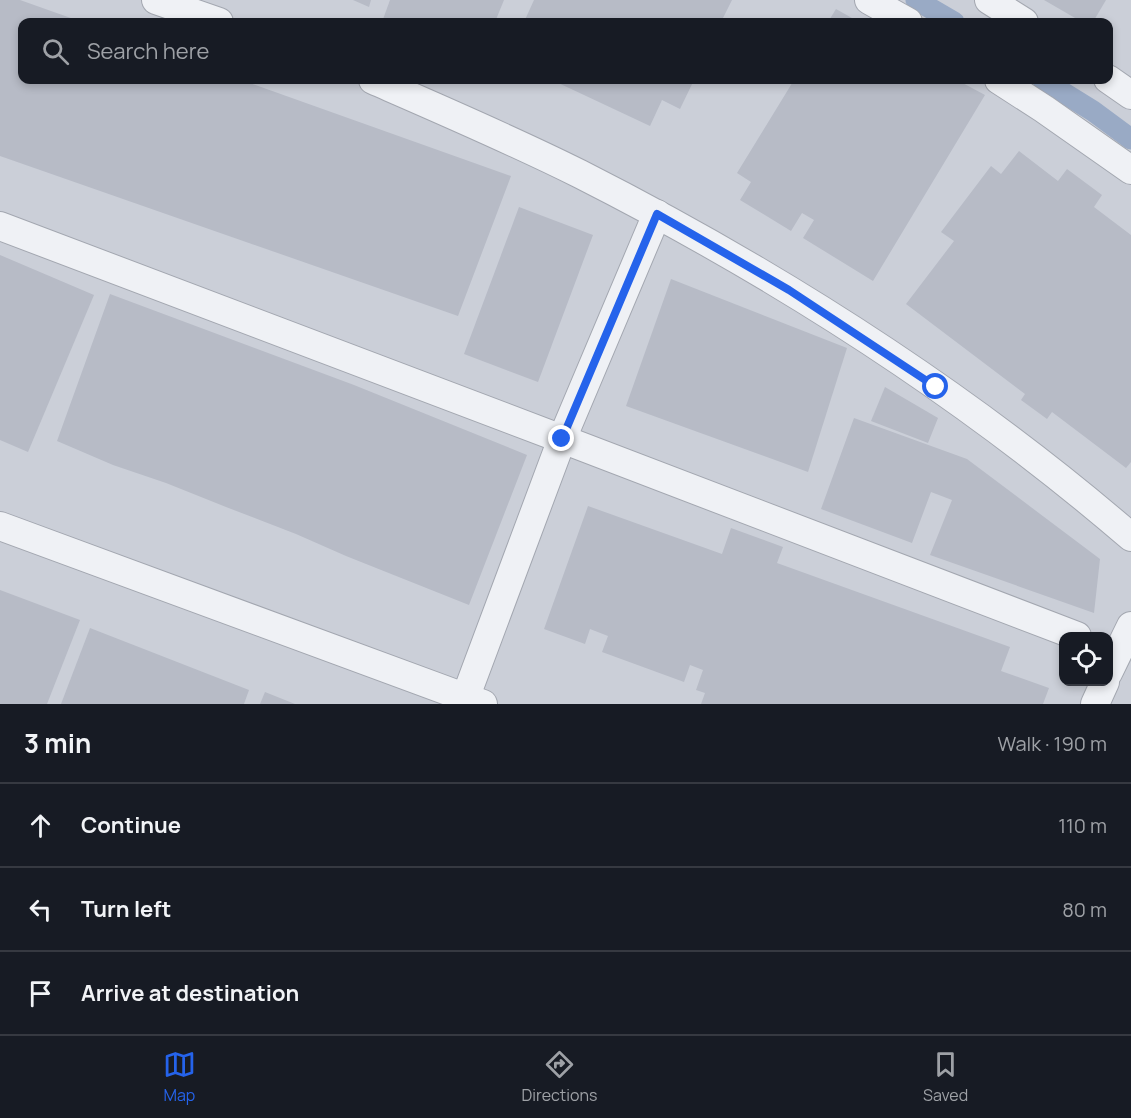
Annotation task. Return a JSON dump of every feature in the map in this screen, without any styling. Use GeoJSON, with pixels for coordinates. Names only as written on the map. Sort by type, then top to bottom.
{"type":"FeatureCollection","features":[{"type":"Feature","properties":{"kind":"street"},"geometry":{"type":"LineString","coordinates":[[156,0],[208,18]]}},
{"type":"Feature","properties":{"kind":"street"},"geometry":{"type":"LineString","coordinates":[[869,0],[901,18]]}},
{"type":"Feature","properties":{"kind":"street"},"geometry":{"type":"LineString","coordinates":[[989,0],[1018,18]]}},
{"type":"Feature","properties":{"kind":"street"},"geometry":{"type":"LineString","coordinates":[[1113,82],[1131,94]]}},
{"type":"Feature","properties":{"kind":"street"},"geometry":{"type":"LineString","coordinates":[[382,84],[568,168],[657,214],[789,290],[982,419],[1131,537]]}},
{"type":"Feature","properties":{"kind":"street"},"geometry":{"type":"LineString","coordinates":[[1005,84],[1131,170]]}},
{"type":"Feature","properties":{"kind":"street"},"geometry":{"type":"LineString","coordinates":[[0,526],[470,702],[562,439],[657,214]]}},
{"type":"Feature","properties":{"kind":"street"},"geometry":{"type":"LineString","coordinates":[[0,226],[1067,632]]}},
{"type":"Feature","properties":{"kind":"street"},"geometry":{"type":"LineString","coordinates":[[1113,656],[1131,626]]}},
{"type":"Feature","properties":{"kind":"street"},"geometry":{"type":"LineString","coordinates":[[1095,704],[1103,686]]}},
{"type":"Feature","properties":{"kind":"shaded area"},"geometry":{"type":"Polygon","coordinates":[[[0,0],[1131,0],[1131,704],[0,704],[0,0]]]}},
{"type":"Feature","properties":{"kind":"building"},"geometry":{"type":"Polygon","coordinates":[[[0,0],[20,0],[71,18],[18,18],[18,84],[252,84],[511,176],[458,316],[0,156],[0,0]]]}},
{"type":"Feature","properties":{"kind":"building"},"geometry":{"type":"Polygon","coordinates":[[[353,0],[371,0],[369,7],[353,0]]]}},
{"type":"Feature","properties":{"kind":"building"},"geometry":{"type":"Polygon","coordinates":[[[390,0],[504,0],[497,18],[383,18],[390,0]]]}},
{"type":"Feature","properties":{"kind":"building"},"geometry":{"type":"Polygon","coordinates":[[[534,0],[732,0],[723,18],[526,18],[534,0]]]}},
{"type":"Feature","properties":{"kind":"building"},"geometry":{"type":"Polygon","coordinates":[[[1044,0],[1106,0],[1095,18],[1075,18],[1044,0]]]}},
{"type":"Feature","properties":{"kind":"building"},"geometry":{"type":"Polygon","coordinates":[[[836,9],[852,18],[830,18],[836,9]]]}},
{"type":"Feature","properties":{"kind":"building"},"geometry":{"type":"Polygon","coordinates":[[[561,84],[692,84],[680,109],[662,100],[650,126],[561,84]]]}},
{"type":"Feature","properties":{"kind":"building"},"geometry":{"type":"Polygon","coordinates":[[[792,84],[964,84],[985,95],[873,281],[803,238],[814,220],[802,213],[791,231],[740,200],[751,182],[737,173],[792,84]]]}},
{"type":"Feature","properties":{"kind":"building"},"geometry":{"type":"Polygon","coordinates":[[[1019,151],[1058,181],[1067,169],[1102,195],[1094,207],[1131,235],[1131,462],[1126,468],[1052,412],[1047,419],[1021,400],[1025,394],[906,304],[954,241],[941,232],[991,166],[1001,174],[1019,151]]]}},
{"type":"Feature","properties":{"kind":"building"},"geometry":{"type":"Polygon","coordinates":[[[519,207],[593,235],[538,382],[464,354],[519,207]]]}},
{"type":"Feature","properties":{"kind":"building"},"geometry":{"type":"Polygon","coordinates":[[[0,255],[94,295],[28,452],[0,440],[0,255]]]}},
{"type":"Feature","properties":{"kind":"building"},"geometry":{"type":"Polygon","coordinates":[[[671,279],[847,348],[808,472],[626,406],[671,279]]]}},
{"type":"Feature","properties":{"kind":"building"},"geometry":{"type":"Polygon","coordinates":[[[110,294],[354,385],[527,455],[469,605],[296,534],[166,483],[113,465],[57,441],[110,294]]]}},
{"type":"Feature","properties":{"kind":"building"},"geometry":{"type":"Polygon","coordinates":[[[885,387],[938,418],[928,443],[871,421],[885,387]]]}},
{"type":"Feature","properties":{"kind":"building"},"geometry":{"type":"Polygon","coordinates":[[[854,418],[967,459],[1100,559],[1094,613],[930,555],[952,500],[931,492],[912,543],[821,509],[854,418]]]}},
{"type":"Feature","properties":{"kind":"building"},"geometry":{"type":"Polygon","coordinates":[[[588,506],[722,554],[731,528],[783,547],[777,563],[1010,647],[1001,671],[1049,688],[1043,704],[701,704],[705,693],[696,690],[703,670],[690,665],[684,682],[602,652],[608,636],[590,629],[585,644],[544,629],[588,506]]]}},
{"type":"Feature","properties":{"kind":"building"},"geometry":{"type":"Polygon","coordinates":[[[0,590],[80,620],[47,704],[0,704],[0,590]]]}},
{"type":"Feature","properties":{"kind":"building"},"geometry":{"type":"Polygon","coordinates":[[[90,628],[249,690],[244,704],[61,704],[90,628]]]}},
{"type":"Feature","properties":{"kind":"building"},"geometry":{"type":"Polygon","coordinates":[[[265,692],[295,704],[260,704],[265,692]]]}},
{"type":"Feature","properties":{"kind":"waterway"},"geometry":{"type":"LineString","coordinates":[[916,0],[947,18]]}},
{"type":"Feature","properties":{"kind":"waterway"},"geometry":{"type":"LineString","coordinates":[[1049,84],[1093,111],[1131,139]]}},
{"type":"Feature","properties":{"kind":"route"},"geometry":{"type":"LineString","coordinates":[[562,439],[657,214],[789,290],[936,387]]}}]}
